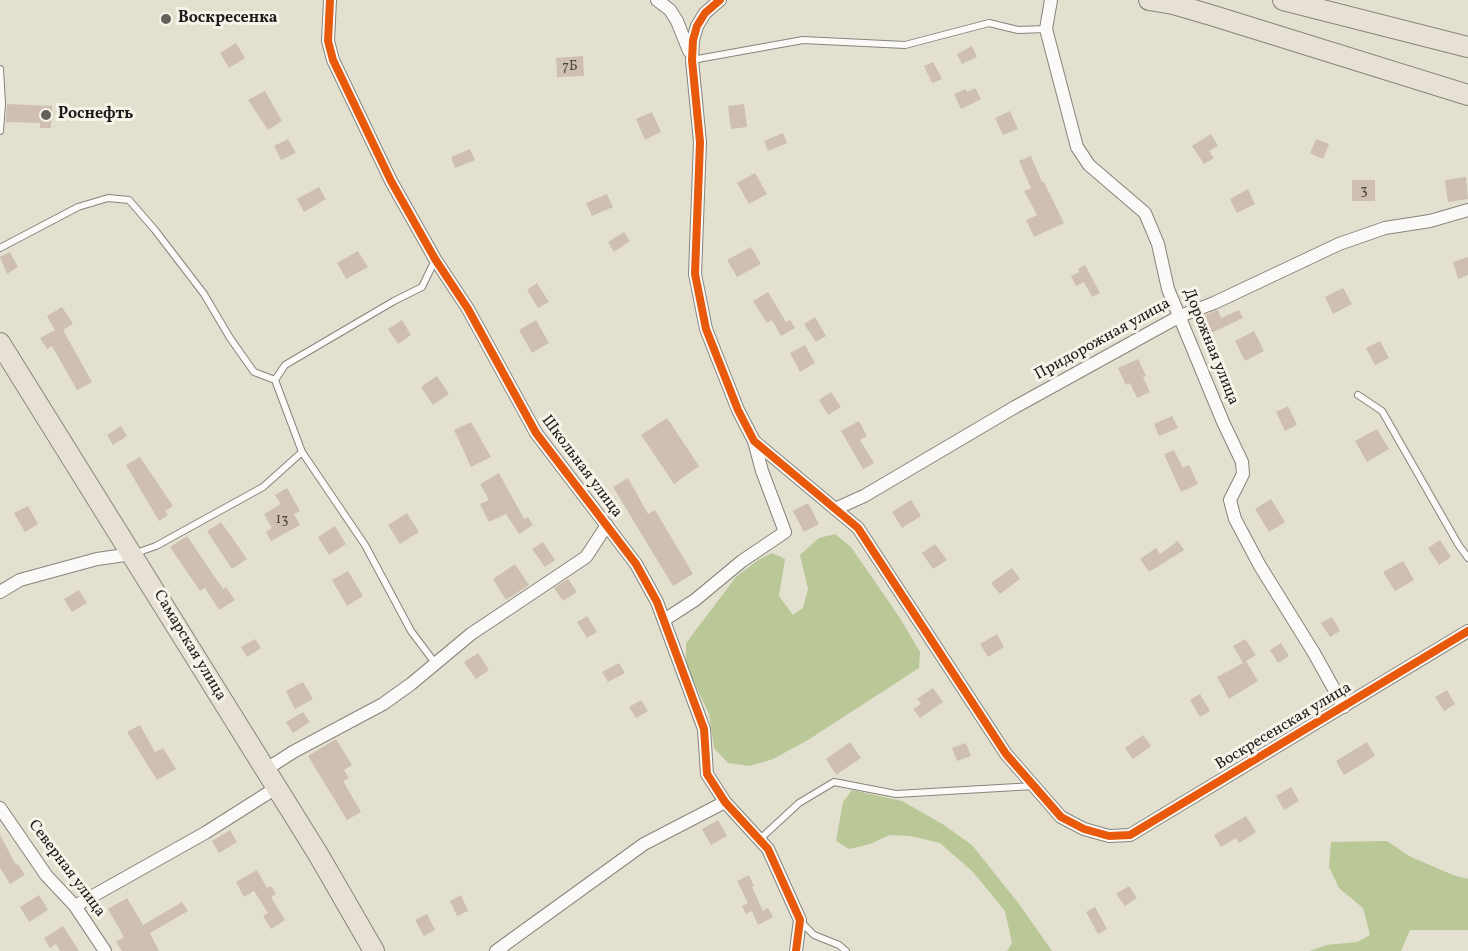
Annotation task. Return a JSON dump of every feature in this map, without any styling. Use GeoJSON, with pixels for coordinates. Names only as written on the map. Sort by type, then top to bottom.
{"type":"FeatureCollection","features":[{"type":"Feature","properties":{"kind":"main road"},"geometry":{"type":"LineString","coordinates":[[1149,0],[1173,4],[1214,16],[1468,95]]}},
{"type":"Feature","properties":{"kind":"main road"},"geometry":{"type":"LineString","coordinates":[[1283,0],[1468,47]]}},
{"type":"Feature","properties":{"kind":"main road","name":"Самарская улица"},"geometry":{"type":"LineString","coordinates":[[0,343],[265,770],[374,951]]}},
{"type":"Feature","properties":{"kind":"street","name":"Школьная улица"},"geometry":{"type":"LineString","coordinates":[[330,0],[328,41],[333,60],[391,181],[435,259],[468,309],[536,433],[636,564],[657,602],[704,729],[707,774],[725,802],[768,849],[800,920]]}},
{"type":"Feature","properties":{"kind":"street"},"geometry":{"type":"LineString","coordinates":[[657,0],[670,10],[677,21],[685,35],[692,60]]}},
{"type":"Feature","properties":{"kind":"street"},"geometry":{"type":"LineString","coordinates":[[663,620],[695,600],[742,561],[785,532],[762,471],[754,441],[738,410],[706,329],[695,274],[700,142],[692,60],[693,40],[697,26],[705,14],[720,0]]}},
{"type":"Feature","properties":{"kind":"street","name":"Дорожная улица"},"geometry":{"type":"LineString","coordinates":[[1051,0],[1046,29],[1065,109],[1077,147],[1089,165],[1145,213],[1158,244],[1168,289],[1242,462],[1243,474],[1230,500],[1235,519],[1260,566],[1314,652],[1344,707]]}},
{"type":"Feature","properties":{"kind":"street","name":"Придорожная улица"},"geometry":{"type":"LineString","coordinates":[[835,509],[864,496],[1016,407],[1180,316],[1214,303],[1339,244],[1385,228],[1430,221],[1468,210]]}},
{"type":"Feature","properties":{"kind":"street"},"geometry":{"type":"LineString","coordinates":[[754,441],[858,528],[1006,754],[1034,786]]}},
{"type":"Feature","properties":{"kind":"street"},"geometry":{"type":"LineString","coordinates":[[265,770],[293,752],[383,704],[411,684],[471,634],[586,557],[607,525]]}},
{"type":"Feature","properties":{"kind":"street"},"geometry":{"type":"LineString","coordinates":[[0,592],[21,580],[97,559],[132,554]]}},
{"type":"Feature","properties":{"kind":"street","name":"Воскресенская улица"},"geometry":{"type":"LineString","coordinates":[[1034,786],[1061,817],[1084,830],[1109,836],[1130,835],[1468,631]]}},
{"type":"Feature","properties":{"kind":"street"},"geometry":{"type":"LineString","coordinates":[[75,906],[205,833],[276,788]]}},
{"type":"Feature","properties":{"kind":"street"},"geometry":{"type":"LineString","coordinates":[[496,951],[644,843],[725,802]]}},
{"type":"Feature","properties":{"kind":"street","name":"Северная улица"},"geometry":{"type":"LineString","coordinates":[[0,808],[46,875],[75,906],[105,951]]}},
{"type":"Feature","properties":{"kind":"street"},"geometry":{"type":"LineString","coordinates":[[796,951],[800,920]]}},
{"type":"Feature","properties":{"kind":"lane"},"geometry":{"type":"LineString","coordinates":[[692,60],[803,40],[905,45],[989,23],[1018,30],[1046,29]]}},
{"type":"Feature","properties":{"kind":"lane"},"geometry":{"type":"LineString","coordinates":[[0,69],[2,104],[0,131]]}},
{"type":"Feature","properties":{"kind":"lane"},"geometry":{"type":"LineString","coordinates":[[0,248],[78,207],[108,198],[129,200],[204,294],[230,338],[254,372],[275,381],[302,452],[365,545],[411,631],[435,663]]}},
{"type":"Feature","properties":{"kind":"lane"},"geometry":{"type":"LineString","coordinates":[[275,381],[285,365],[422,287],[435,259]]}},
{"type":"Feature","properties":{"kind":"lane"},"geometry":{"type":"LineString","coordinates":[[1358,395],[1383,411],[1468,558]]}},
{"type":"Feature","properties":{"kind":"lane"},"geometry":{"type":"LineString","coordinates":[[132,554],[156,546],[263,487],[302,452]]}},
{"type":"Feature","properties":{"kind":"lane"},"geometry":{"type":"LineString","coordinates":[[760,840],[799,803],[834,782],[896,794],[1034,786]]}},
{"type":"Feature","properties":{"kind":"lane"},"geometry":{"type":"LineString","coordinates":[[800,920],[814,935],[839,945],[846,951]]}},
{"type":"Feature","properties":{"kind":"green space"},"geometry":{"type":"Polygon","coordinates":[[[835,534],[851,547],[898,615],[920,652],[919,668],[808,740],[773,759],[750,766],[728,763],[714,748],[709,714],[686,665],[686,643],[736,577],[758,560],[772,553],[785,559],[779,596],[793,615],[803,608],[808,589],[800,555],[819,538],[835,534]]]}},
{"type":"Feature","properties":{"kind":"green space"},"geometry":{"type":"Polygon","coordinates":[[[852,790],[902,801],[944,825],[972,845],[1019,904],[1052,951],[1007,951],[1012,943],[1005,911],[973,872],[940,843],[910,836],[890,835],[870,844],[849,849],[836,841],[843,802],[852,790]]]}},
{"type":"Feature","properties":{"kind":"green space"},"geometry":{"type":"Polygon","coordinates":[[[1387,841],[1409,856],[1468,879],[1468,930],[1410,930],[1401,951],[1310,951],[1326,945],[1357,942],[1370,935],[1363,908],[1339,888],[1329,867],[1331,842],[1387,841]]]}},
{"type":"Feature","properties":{"kind":"building"},"geometry":{"type":"Polygon","coordinates":[[[236,43],[245,58],[229,68],[220,53],[236,43]]]}},
{"type":"Feature","properties":{"kind":"building"},"geometry":{"type":"Polygon","coordinates":[[[972,46],[977,57],[962,64],[957,54],[972,46]]]}},
{"type":"Feature","properties":{"kind":"building"},"geometry":{"type":"Polygon","coordinates":[[[583,56],[584,76],[557,77],[556,58],[583,56]]]}},
{"type":"Feature","properties":{"kind":"building"},"geometry":{"type":"Polygon","coordinates":[[[933,62],[942,79],[932,83],[924,66],[933,62]]]}},
{"type":"Feature","properties":{"kind":"building"},"geometry":{"type":"Polygon","coordinates":[[[975,88],[981,99],[961,109],[954,94],[975,88]]]}},
{"type":"Feature","properties":{"kind":"building"},"geometry":{"type":"Polygon","coordinates":[[[265,91],[282,121],[268,130],[248,100],[265,91]]]}},
{"type":"Feature","properties":{"kind":"building"},"geometry":{"type":"Polygon","coordinates":[[[7,104],[52,106],[51,128],[40,128],[40,123],[6,122],[7,104]]]}},
{"type":"Feature","properties":{"kind":"building"},"geometry":{"type":"Polygon","coordinates":[[[744,104],[747,127],[731,129],[728,106],[744,104]]]}},
{"type":"Feature","properties":{"kind":"building"},"geometry":{"type":"Polygon","coordinates":[[[1010,111],[1018,129],[1003,135],[995,118],[1010,111]]]}},
{"type":"Feature","properties":{"kind":"building"},"geometry":{"type":"Polygon","coordinates":[[[652,112],[661,132],[645,140],[636,119],[652,112]]]}},
{"type":"Feature","properties":{"kind":"building"},"geometry":{"type":"Polygon","coordinates":[[[783,133],[787,143],[768,151],[764,141],[783,133]]]}},
{"type":"Feature","properties":{"kind":"building"},"geometry":{"type":"Polygon","coordinates":[[[1211,134],[1218,146],[1209,151],[1214,158],[1204,164],[1192,146],[1211,134]]]}},
{"type":"Feature","properties":{"kind":"building"},"geometry":{"type":"Polygon","coordinates":[[[288,139],[296,153],[281,160],[274,146],[288,139]]]}},
{"type":"Feature","properties":{"kind":"building"},"geometry":{"type":"Polygon","coordinates":[[[1316,139],[1329,144],[1323,159],[1310,153],[1316,139]]]}},
{"type":"Feature","properties":{"kind":"building"},"geometry":{"type":"Polygon","coordinates":[[[470,149],[475,160],[455,168],[451,157],[470,149]]]}},
{"type":"Feature","properties":{"kind":"building"},"geometry":{"type":"Polygon","coordinates":[[[1031,156],[1064,223],[1034,237],[1026,220],[1037,215],[1024,191],[1031,188],[1019,161],[1031,156]]]}},
{"type":"Feature","properties":{"kind":"building"},"geometry":{"type":"Polygon","coordinates":[[[755,173],[767,194],[749,204],[737,183],[755,173]]]}},
{"type":"Feature","properties":{"kind":"building"},"geometry":{"type":"Polygon","coordinates":[[[1466,177],[1468,199],[1448,202],[1445,180],[1466,177]]]}},
{"type":"Feature","properties":{"kind":"building"},"geometry":{"type":"Polygon","coordinates":[[[1352,180],[1375,180],[1375,201],[1352,201],[1352,180]]]}},
{"type":"Feature","properties":{"kind":"building"},"geometry":{"type":"Polygon","coordinates":[[[319,187],[326,199],[304,212],[297,199],[319,187]]]}},
{"type":"Feature","properties":{"kind":"building"},"geometry":{"type":"Polygon","coordinates":[[[1248,189],[1255,204],[1237,213],[1230,199],[1248,189]]]}},
{"type":"Feature","properties":{"kind":"building"},"geometry":{"type":"Polygon","coordinates":[[[607,194],[613,207],[592,216],[586,203],[607,194]]]}},
{"type":"Feature","properties":{"kind":"building"},"geometry":{"type":"Polygon","coordinates":[[[624,232],[630,241],[614,252],[608,242],[624,232]]]}},
{"type":"Feature","properties":{"kind":"building"},"geometry":{"type":"Polygon","coordinates":[[[751,247],[761,264],[737,277],[727,260],[751,247]]]}},
{"type":"Feature","properties":{"kind":"building"},"geometry":{"type":"Polygon","coordinates":[[[358,251],[368,267],[346,279],[337,263],[358,251]]]}},
{"type":"Feature","properties":{"kind":"building"},"geometry":{"type":"Polygon","coordinates":[[[10,252],[18,267],[7,274],[0,257],[10,252]]]}},
{"type":"Feature","properties":{"kind":"building"},"geometry":{"type":"Polygon","coordinates":[[[1468,257],[1468,275],[1458,279],[1453,262],[1468,257]]]}},
{"type":"Feature","properties":{"kind":"building"},"geometry":{"type":"Polygon","coordinates":[[[1085,265],[1100,293],[1092,297],[1084,282],[1076,286],[1071,276],[1085,265]]]}},
{"type":"Feature","properties":{"kind":"building"},"geometry":{"type":"Polygon","coordinates":[[[537,283],[549,302],[538,308],[527,290],[537,283]]]}},
{"type":"Feature","properties":{"kind":"building"},"geometry":{"type":"Polygon","coordinates":[[[1343,288],[1352,304],[1333,314],[1325,297],[1343,288]]]}},
{"type":"Feature","properties":{"kind":"building"},"geometry":{"type":"Polygon","coordinates":[[[768,292],[786,322],[790,320],[795,328],[781,336],[772,320],[767,323],[753,301],[768,292]]]}},
{"type":"Feature","properties":{"kind":"building"},"geometry":{"type":"Polygon","coordinates":[[[62,307],[73,324],[63,330],[92,382],[77,390],[52,346],[47,349],[40,338],[55,330],[47,316],[62,307]]]}},
{"type":"Feature","properties":{"kind":"building"},"geometry":{"type":"Polygon","coordinates":[[[1218,310],[1221,318],[1239,310],[1243,318],[1211,333],[1203,316],[1218,310]]]}},
{"type":"Feature","properties":{"kind":"building"},"geometry":{"type":"Polygon","coordinates":[[[815,317],[826,336],[816,342],[804,324],[815,317]]]}},
{"type":"Feature","properties":{"kind":"building"},"geometry":{"type":"Polygon","coordinates":[[[402,320],[411,335],[398,344],[388,329],[402,320]]]}},
{"type":"Feature","properties":{"kind":"building"},"geometry":{"type":"Polygon","coordinates":[[[536,320],[549,343],[532,353],[519,330],[536,320]]]}},
{"type":"Feature","properties":{"kind":"building"},"geometry":{"type":"Polygon","coordinates":[[[1254,331],[1264,351],[1245,361],[1235,341],[1254,331]]]}},
{"type":"Feature","properties":{"kind":"building"},"geometry":{"type":"Polygon","coordinates":[[[1380,341],[1389,358],[1375,365],[1366,348],[1380,341]]]}},
{"type":"Feature","properties":{"kind":"building"},"geometry":{"type":"Polygon","coordinates":[[[805,345],[815,363],[800,372],[790,353],[805,345]]]}},
{"type":"Feature","properties":{"kind":"building"},"geometry":{"type":"Polygon","coordinates":[[[1138,359],[1150,392],[1137,398],[1130,383],[1126,385],[1118,368],[1138,359]]]}},
{"type":"Feature","properties":{"kind":"building"},"geometry":{"type":"Polygon","coordinates":[[[437,376],[449,394],[433,405],[421,387],[437,376]]]}},
{"type":"Feature","properties":{"kind":"building"},"geometry":{"type":"Polygon","coordinates":[[[831,392],[841,407],[828,415],[819,400],[831,392]]]}},
{"type":"Feature","properties":{"kind":"building"},"geometry":{"type":"Polygon","coordinates":[[[1288,406],[1297,425],[1285,431],[1276,412],[1288,406]]]}},
{"type":"Feature","properties":{"kind":"building"},"geometry":{"type":"Polygon","coordinates":[[[1172,416],[1178,428],[1159,436],[1154,424],[1172,416]]]}},
{"type":"Feature","properties":{"kind":"building"},"geometry":{"type":"Polygon","coordinates":[[[667,418],[699,466],[674,484],[641,435],[667,418]]]}},
{"type":"Feature","properties":{"kind":"building"},"geometry":{"type":"Polygon","coordinates":[[[859,421],[867,436],[860,440],[874,463],[863,469],[841,431],[859,421]]]}},
{"type":"Feature","properties":{"kind":"building"},"geometry":{"type":"Polygon","coordinates":[[[471,422],[491,457],[471,467],[454,430],[471,422]]]}},
{"type":"Feature","properties":{"kind":"building"},"geometry":{"type":"Polygon","coordinates":[[[121,426],[127,436],[113,445],[107,435],[121,426]]]}},
{"type":"Feature","properties":{"kind":"building"},"geometry":{"type":"Polygon","coordinates":[[[1377,429],[1389,449],[1367,462],[1355,441],[1377,429]]]}},
{"type":"Feature","properties":{"kind":"building"},"geometry":{"type":"Polygon","coordinates":[[[1174,450],[1183,468],[1189,465],[1198,484],[1181,492],[1164,454],[1174,450]]]}},
{"type":"Feature","properties":{"kind":"building"},"geometry":{"type":"Polygon","coordinates":[[[140,457],[173,506],[165,511],[168,515],[159,521],[126,465],[140,457]]]}},
{"type":"Feature","properties":{"kind":"building"},"geometry":{"type":"Polygon","coordinates":[[[499,473],[524,519],[528,517],[533,525],[519,534],[506,514],[489,522],[480,504],[489,500],[480,484],[499,473]]]}},
{"type":"Feature","properties":{"kind":"building"},"geometry":{"type":"Polygon","coordinates":[[[628,478],[648,514],[655,510],[693,574],[673,586],[613,487],[628,478]]]}},
{"type":"Feature","properties":{"kind":"building"},"geometry":{"type":"Polygon","coordinates":[[[287,488],[300,511],[294,514],[300,525],[271,541],[266,532],[272,528],[264,514],[281,504],[275,495],[287,488]]]}},
{"type":"Feature","properties":{"kind":"building"},"geometry":{"type":"Polygon","coordinates":[[[1271,499],[1285,522],[1269,532],[1255,509],[1271,499]]]}},
{"type":"Feature","properties":{"kind":"building"},"geometry":{"type":"Polygon","coordinates":[[[911,500],[921,516],[902,528],[892,512],[911,500]]]}},
{"type":"Feature","properties":{"kind":"building"},"geometry":{"type":"Polygon","coordinates":[[[808,503],[819,524],[804,532],[793,511],[808,503]]]}},
{"type":"Feature","properties":{"kind":"building"},"geometry":{"type":"Polygon","coordinates":[[[28,506],[38,524],[25,532],[14,513],[28,506]]]}},
{"type":"Feature","properties":{"kind":"building"},"geometry":{"type":"Polygon","coordinates":[[[407,513],[419,532],[400,544],[388,525],[407,513]]]}},
{"type":"Feature","properties":{"kind":"building"},"geometry":{"type":"Polygon","coordinates":[[[221,522],[247,559],[232,569],[207,531],[221,522]]]}},
{"type":"Feature","properties":{"kind":"building"},"geometry":{"type":"Polygon","coordinates":[[[335,526],[346,544],[329,555],[318,537],[335,526]]]}},
{"type":"Feature","properties":{"kind":"building"},"geometry":{"type":"Polygon","coordinates":[[[187,536],[223,589],[226,587],[235,600],[219,610],[205,588],[200,591],[170,547],[187,536]]]}},
{"type":"Feature","properties":{"kind":"building"},"geometry":{"type":"Polygon","coordinates":[[[1440,540],[1451,557],[1439,565],[1428,548],[1440,540]]]}},
{"type":"Feature","properties":{"kind":"building"},"geometry":{"type":"Polygon","coordinates":[[[1178,541],[1184,550],[1149,572],[1140,559],[1156,548],[1160,554],[1178,541]]]}},
{"type":"Feature","properties":{"kind":"building"},"geometry":{"type":"Polygon","coordinates":[[[543,542],[555,560],[545,567],[532,549],[543,542]]]}},
{"type":"Feature","properties":{"kind":"building"},"geometry":{"type":"Polygon","coordinates":[[[935,544],[947,560],[933,569],[922,553],[935,544]]]}},
{"type":"Feature","properties":{"kind":"building"},"geometry":{"type":"Polygon","coordinates":[[[1403,561],[1414,580],[1395,591],[1383,572],[1403,561]]]}},
{"type":"Feature","properties":{"kind":"building"},"geometry":{"type":"Polygon","coordinates":[[[515,564],[529,585],[506,600],[493,579],[515,564]]]}},
{"type":"Feature","properties":{"kind":"building"},"geometry":{"type":"Polygon","coordinates":[[[1012,568],[1020,579],[1000,594],[991,583],[1012,568]]]}},
{"type":"Feature","properties":{"kind":"building"},"geometry":{"type":"Polygon","coordinates":[[[348,571],[363,596],[347,606],[332,580],[348,571]]]}},
{"type":"Feature","properties":{"kind":"building"},"geometry":{"type":"Polygon","coordinates":[[[568,579],[577,592],[563,601],[554,588],[568,579]]]}},
{"type":"Feature","properties":{"kind":"building"},"geometry":{"type":"Polygon","coordinates":[[[79,590],[87,603],[72,612],[64,599],[79,590]]]}},
{"type":"Feature","properties":{"kind":"building"},"geometry":{"type":"Polygon","coordinates":[[[587,616],[597,632],[587,638],[577,622],[587,616]]]}},
{"type":"Feature","properties":{"kind":"building"},"geometry":{"type":"Polygon","coordinates":[[[1332,617],[1340,631],[1330,637],[1321,623],[1332,617]]]}},
{"type":"Feature","properties":{"kind":"building"},"geometry":{"type":"Polygon","coordinates":[[[997,634],[1004,647],[988,657],[980,644],[997,634]]]}},
{"type":"Feature","properties":{"kind":"building"},"geometry":{"type":"Polygon","coordinates":[[[255,639],[261,648],[247,657],[241,647],[255,639]]]}},
{"type":"Feature","properties":{"kind":"building"},"geometry":{"type":"Polygon","coordinates":[[[1245,639],[1256,655],[1246,661],[1258,681],[1229,699],[1217,677],[1243,663],[1233,646],[1245,639]]]}},
{"type":"Feature","properties":{"kind":"building"},"geometry":{"type":"Polygon","coordinates":[[[1281,643],[1289,656],[1278,663],[1270,650],[1281,643]]]}},
{"type":"Feature","properties":{"kind":"building"},"geometry":{"type":"Polygon","coordinates":[[[478,653],[489,670],[476,679],[464,662],[478,653]]]}},
{"type":"Feature","properties":{"kind":"building"},"geometry":{"type":"Polygon","coordinates":[[[619,663],[625,673],[608,682],[602,672],[619,663]]]}},
{"type":"Feature","properties":{"kind":"building"},"geometry":{"type":"Polygon","coordinates":[[[303,682],[313,699],[295,709],[286,691],[303,682]]]}},
{"type":"Feature","properties":{"kind":"building"},"geometry":{"type":"Polygon","coordinates":[[[933,688],[943,702],[920,718],[913,709],[921,704],[917,699],[933,688]]]}},
{"type":"Feature","properties":{"kind":"building"},"geometry":{"type":"Polygon","coordinates":[[[1447,690],[1455,704],[1444,711],[1435,697],[1447,690]]]}},
{"type":"Feature","properties":{"kind":"building"},"geometry":{"type":"Polygon","coordinates":[[[1200,694],[1210,711],[1200,717],[1190,700],[1200,694]]]}},
{"type":"Feature","properties":{"kind":"building"},"geometry":{"type":"Polygon","coordinates":[[[641,700],[648,711],[636,718],[629,707],[641,700]]]}},
{"type":"Feature","properties":{"kind":"building"},"geometry":{"type":"Polygon","coordinates":[[[303,712],[310,722],[293,733],[286,722],[303,712]]]}},
{"type":"Feature","properties":{"kind":"building"},"geometry":{"type":"Polygon","coordinates":[[[140,725],[155,752],[163,748],[176,769],[157,780],[127,732],[140,725]]]}},
{"type":"Feature","properties":{"kind":"building"},"geometry":{"type":"Polygon","coordinates":[[[1143,735],[1151,746],[1133,759],[1125,748],[1143,735]]]}},
{"type":"Feature","properties":{"kind":"building"},"geometry":{"type":"Polygon","coordinates":[[[336,739],[352,765],[344,770],[349,778],[343,781],[361,812],[347,820],[308,756],[336,739]]]}},
{"type":"Feature","properties":{"kind":"building"},"geometry":{"type":"Polygon","coordinates":[[[850,742],[861,758],[836,775],[826,759],[850,742]]]}},
{"type":"Feature","properties":{"kind":"building"},"geometry":{"type":"Polygon","coordinates":[[[1367,742],[1375,756],[1344,775],[1336,761],[1367,742]]]}},
{"type":"Feature","properties":{"kind":"building"},"geometry":{"type":"Polygon","coordinates":[[[966,743],[971,756],[957,761],[952,748],[966,743]]]}},
{"type":"Feature","properties":{"kind":"building"},"geometry":{"type":"Polygon","coordinates":[[[1291,787],[1299,801],[1284,810],[1276,796],[1291,787]]]}},
{"type":"Feature","properties":{"kind":"building"},"geometry":{"type":"Polygon","coordinates":[[[1246,816],[1256,832],[1239,843],[1236,838],[1221,847],[1214,835],[1246,816]]]}},
{"type":"Feature","properties":{"kind":"building"},"geometry":{"type":"Polygon","coordinates":[[[718,820],[727,836],[711,845],[702,829],[718,820]]]}},
{"type":"Feature","properties":{"kind":"building"},"geometry":{"type":"Polygon","coordinates":[[[230,830],[237,842],[219,853],[212,841],[230,830]]]}},
{"type":"Feature","properties":{"kind":"building"},"geometry":{"type":"Polygon","coordinates":[[[0,835],[16,865],[18,864],[25,875],[10,884],[0,868],[0,835]]]}},
{"type":"Feature","properties":{"kind":"building"},"geometry":{"type":"Polygon","coordinates":[[[257,870],[267,888],[271,886],[276,894],[271,897],[285,920],[271,929],[263,916],[268,913],[254,891],[244,897],[236,882],[257,870]]]}},
{"type":"Feature","properties":{"kind":"building"},"geometry":{"type":"Polygon","coordinates":[[[749,875],[763,911],[768,908],[773,917],[758,925],[752,911],[746,914],[742,906],[748,903],[737,881],[749,875]]]}},
{"type":"Feature","properties":{"kind":"building"},"geometry":{"type":"Polygon","coordinates":[[[1129,886],[1137,898],[1125,906],[1116,894],[1129,886]]]}},
{"type":"Feature","properties":{"kind":"building"},"geometry":{"type":"Polygon","coordinates":[[[39,895],[48,910],[29,922],[20,907],[39,895]]]}},
{"type":"Feature","properties":{"kind":"building"},"geometry":{"type":"Polygon","coordinates":[[[461,895],[468,911],[457,916],[450,901],[461,895]]]}},
{"type":"Feature","properties":{"kind":"building"},"geometry":{"type":"Polygon","coordinates":[[[127,898],[143,925],[182,902],[188,911],[150,933],[159,951],[122,951],[116,942],[124,937],[108,909],[127,898]]]}},
{"type":"Feature","properties":{"kind":"building"},"geometry":{"type":"Polygon","coordinates":[[[1095,907],[1107,929],[1098,934],[1086,912],[1095,907]]]}},
{"type":"Feature","properties":{"kind":"building"},"geometry":{"type":"Polygon","coordinates":[[[427,914],[435,930],[424,936],[415,920],[427,914]]]}},
{"type":"Feature","properties":{"kind":"building"},"geometry":{"type":"Polygon","coordinates":[[[63,926],[79,951],[60,951],[56,944],[50,948],[44,938],[63,926]]]}},
{"type":"Feature","properties":{"kind":"cycle path"},"geometry":{"type":"LineString","coordinates":[[330,0],[328,41],[333,60],[391,181],[435,259],[468,309],[536,433],[636,564],[657,602],[704,729],[707,774],[725,802],[768,849],[800,920],[796,951]]}},
{"type":"Feature","properties":{"kind":"cycle path"},"geometry":{"type":"LineString","coordinates":[[720,0],[705,13],[697,26],[693,40],[692,60],[700,142],[695,274],[706,329],[738,410],[754,441],[858,528],[1006,754],[1061,817],[1084,829],[1109,836],[1130,835],[1468,631]]}},
{"type":"Feature","properties":{"kind":"place","name":"Воскресенка"},"geometry":{"type":"Point","coordinates":[166,19]}},
{"type":"Feature","properties":{"kind":"place","name":"Роснефть"},"geometry":{"type":"Point","coordinates":[46,115]}}]}
